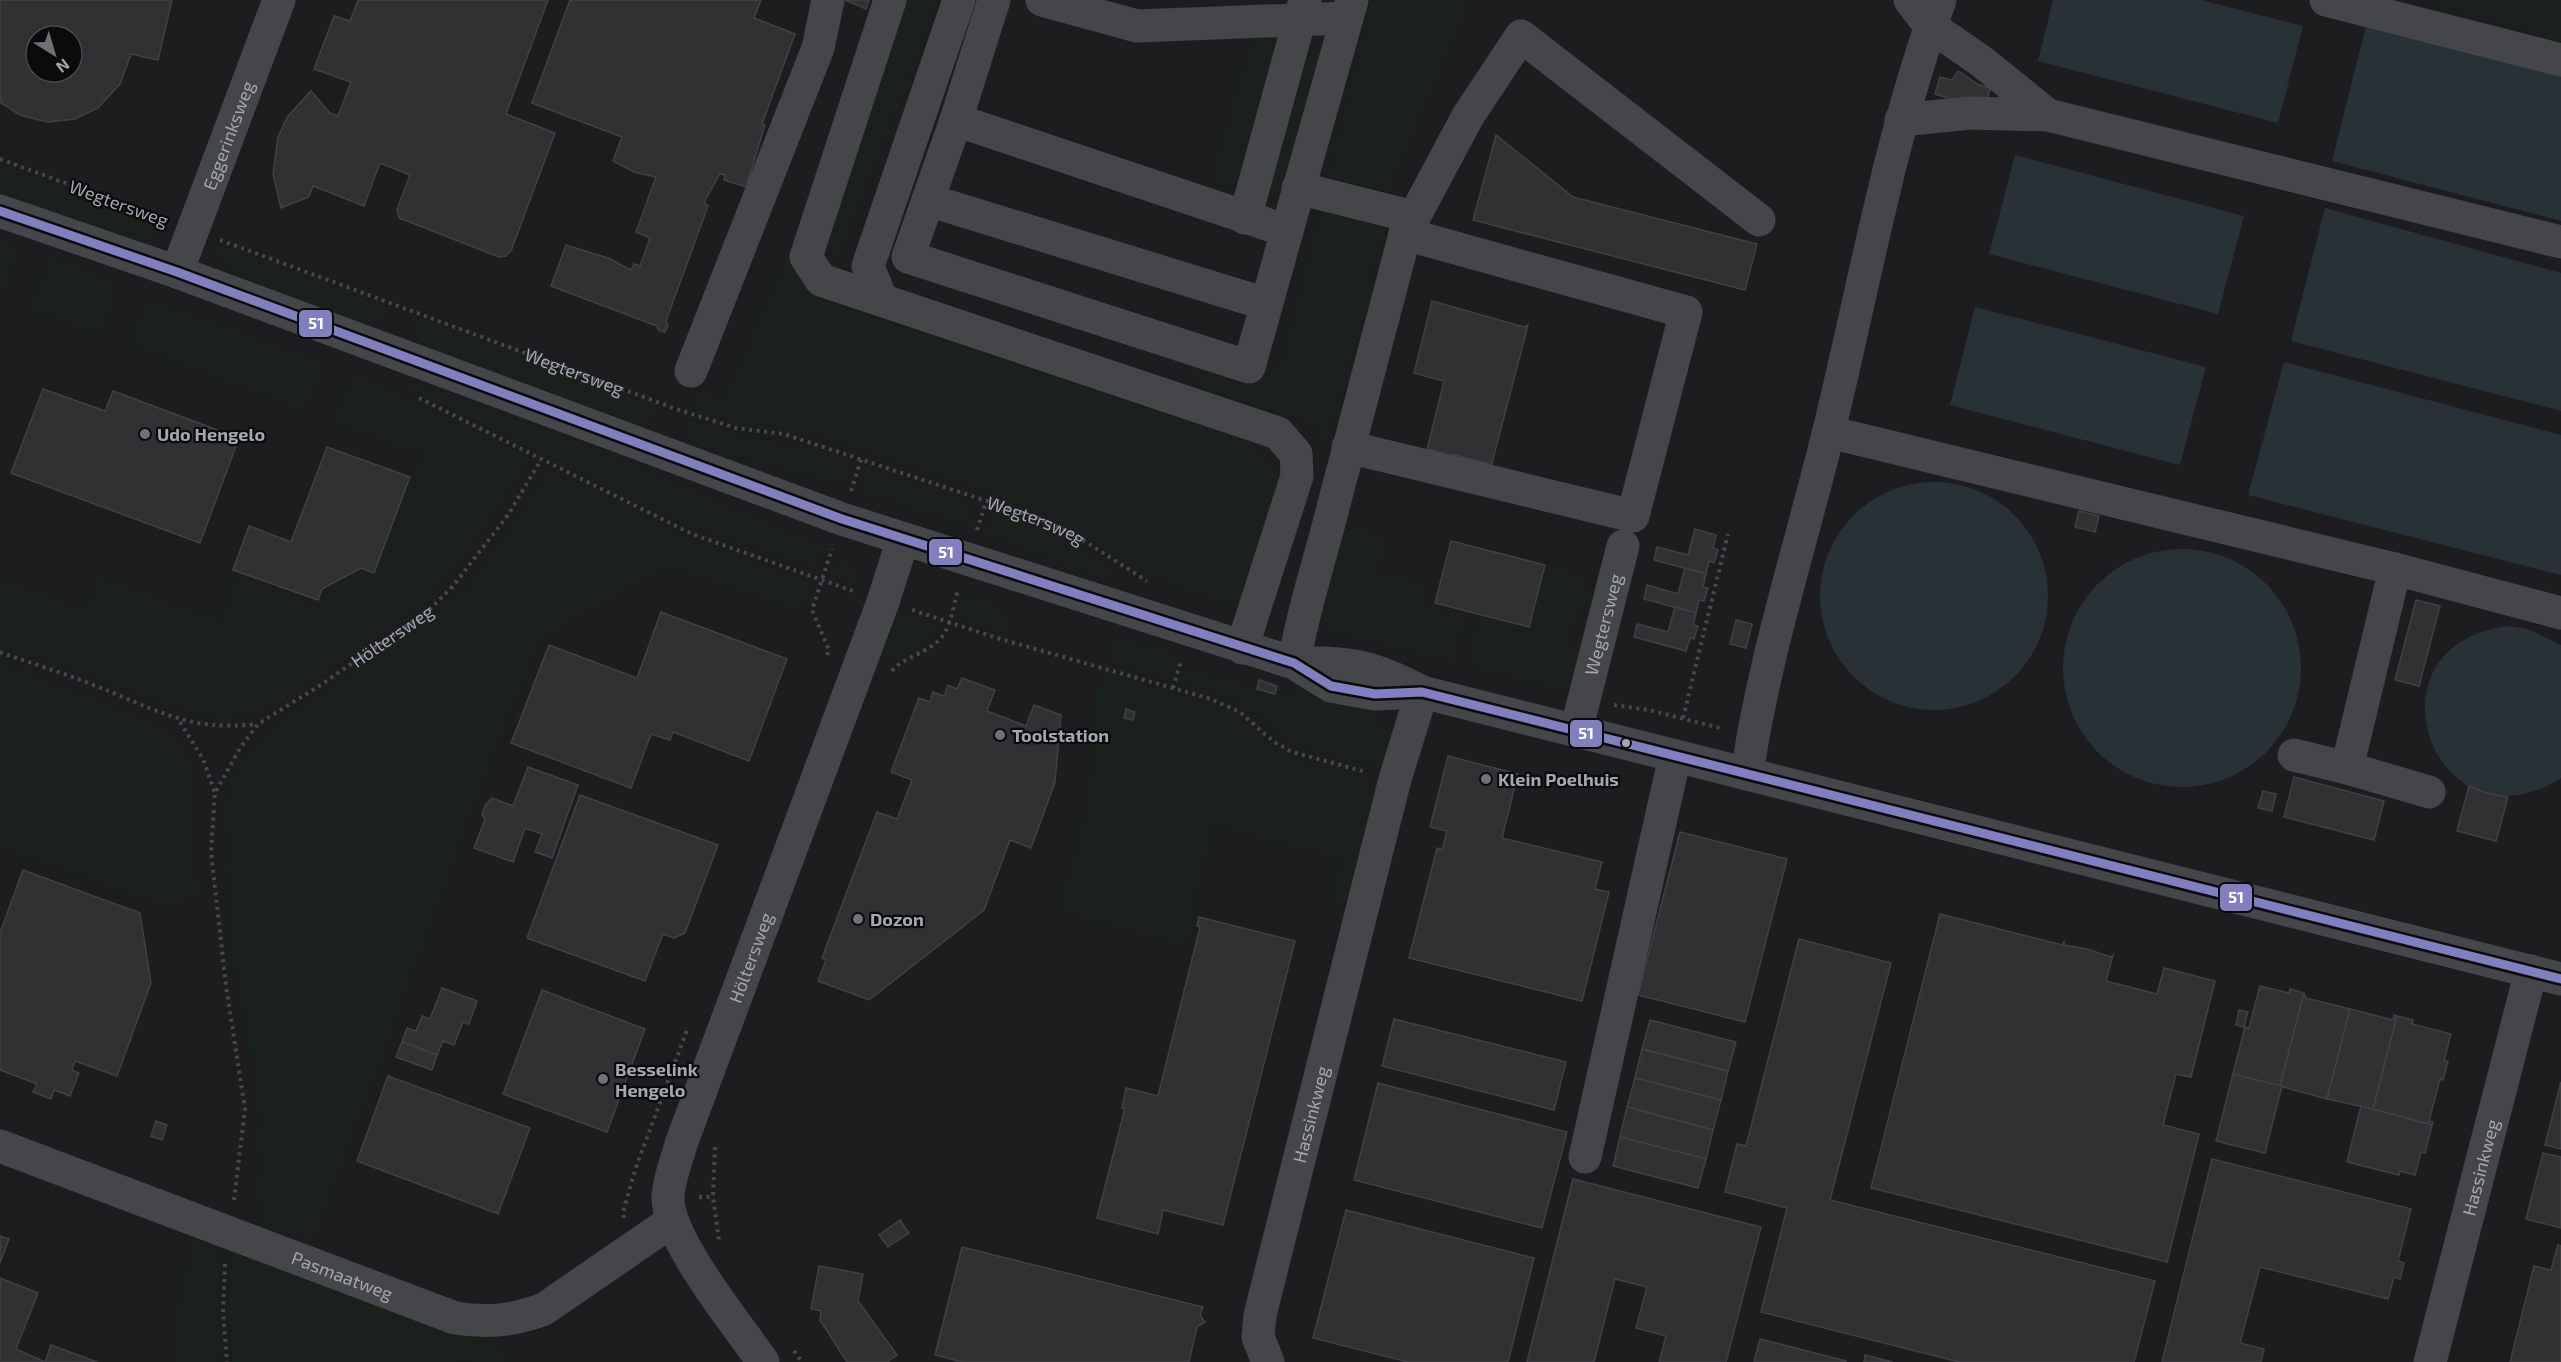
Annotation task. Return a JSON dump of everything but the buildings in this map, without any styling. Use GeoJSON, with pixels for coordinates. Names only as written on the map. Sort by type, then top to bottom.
{"type":"FeatureCollection","features":[{"type":"Feature","properties":{"kind":"street","name":"Eggerinksweg"},"geometry":{"type":"LineString","coordinates":[[177,272],[279,0]]}},
{"type":"Feature","properties":{"kind":"street"},"geometry":{"type":"LineString","coordinates":[[691,371],[818,48],[828,0]]}},
{"type":"Feature","properties":{"kind":"street"},"geometry":{"type":"LineString","coordinates":[[890,0],[806,257],[821,280],[1278,433],[1296,454],[1297,476],[1242,648]]}},
{"type":"Feature","properties":{"kind":"street"},"geometry":{"type":"LineString","coordinates":[[881,299],[868,266],[959,0]]}},
{"type":"Feature","properties":{"kind":"street"},"geometry":{"type":"LineString","coordinates":[[994,0],[956,120],[908,256],[1249,367],[1349,9],[1302,9],[1137,26],[1042,0]]}},
{"type":"Feature","properties":{"kind":"street"},"geometry":{"type":"LineString","coordinates":[[1910,0],[1935,13],[1981,61],[2048,115]]}},
{"type":"Feature","properties":{"kind":"street"},"geometry":{"type":"LineString","coordinates":[[2326,0],[2561,60]]}},
{"type":"Feature","properties":{"kind":"street"},"geometry":{"type":"LineString","coordinates":[[1245,218],[1302,9]]}},
{"type":"Feature","properties":{"kind":"street"},"geometry":{"type":"LineString","coordinates":[[1747,774],[1778,623],[1829,432],[1901,120],[1935,13]]}},
{"type":"Feature","properties":{"kind":"street"},"geometry":{"type":"LineString","coordinates":[[1294,663],[1300,630],[1348,447],[1409,226],[1468,116],[1521,36],[1759,220]]}},
{"type":"Feature","properties":{"kind":"street"},"geometry":{"type":"LineString","coordinates":[[1901,120],[1970,113],[2048,115],[2561,242]]}},
{"type":"Feature","properties":{"kind":"street"},"geometry":{"type":"LineString","coordinates":[[956,120],[1287,231]]}},
{"type":"Feature","properties":{"kind":"street"},"geometry":{"type":"LineString","coordinates":[[1298,188],[1409,226],[1686,312],[1633,516],[1348,447]]}},
{"type":"Feature","properties":{"kind":"street"},"geometry":{"type":"LineString","coordinates":[[928,200],[1266,304]]}},
{"type":"Feature","properties":{"kind":"street"},"geometry":{"type":"LineString","coordinates":[[0,211],[177,272],[683,462],[903,539],[1242,648],[1294,663],[1335,662],[1386,673],[1422,692],[1580,717],[1675,756],[2546,975]]}},
{"type":"Feature","properties":{"kind":"street"},"geometry":{"type":"LineString","coordinates":[[1829,432],[2395,569],[2561,613]]}},
{"type":"Feature","properties":{"kind":"street","name":"Höltersweg"},"geometry":{"type":"LineString","coordinates":[[777,1354],[688,1252],[672,1221],[668,1198],[681,1144],[884,602],[903,539]]}},
{"type":"Feature","properties":{"kind":"street","name":"Wegtersweg"},"geometry":{"type":"LineString","coordinates":[[1580,717],[1623,546]]}},
{"type":"Feature","properties":{"kind":"street"},"geometry":{"type":"LineString","coordinates":[[2347,768],[2395,569]]}},
{"type":"Feature","properties":{"kind":"street","name":"Hassinkweg"},"geometry":{"type":"LineString","coordinates":[[1268,1362],[1258,1337],[1260,1315],[1395,779],[1422,692]]}},
{"type":"Feature","properties":{"kind":"street"},"geometry":{"type":"LineString","coordinates":[[2294,755],[2429,792]]}},
{"type":"Feature","properties":{"kind":"street"},"geometry":{"type":"LineString","coordinates":[[1585,1157],[1675,756]]}},
{"type":"Feature","properties":{"kind":"street","name":"Hassinkweg"},"geometry":{"type":"LineString","coordinates":[[2430,1362],[2546,975]]}},
{"type":"Feature","properties":{"kind":"street","name":"Pasmaatweg"},"geometry":{"type":"LineString","coordinates":[[0,1146],[455,1318],[484,1322],[521,1318],[543,1309],[672,1221]]}},
{"type":"Feature","properties":{"kind":"path","name":"Wegtersweg"},"geometry":{"type":"LineString","coordinates":[[0,159],[676,409],[736,428],[784,434],[1035,517],[1072,533],[1146,581]]}},
{"type":"Feature","properties":{"kind":"path","name":"Höltersweg"},"geometry":{"type":"LineString","coordinates":[[258,724],[319,686],[428,610],[453,586],[508,515],[541,460],[693,534],[884,602]]}},
{"type":"Feature","properties":{"kind":"path"},"geometry":{"type":"LineString","coordinates":[[1683,718],[1728,534]]}},
{"type":"Feature","properties":{"kind":"path"},"geometry":{"type":"LineString","coordinates":[[884,602],[949,620],[997,638],[1173,688],[1240,712],[1274,742],[1292,752],[1395,779]]}},
{"type":"Feature","properties":{"kind":"path"},"geometry":{"type":"LineString","coordinates":[[885,679],[900,662],[924,651],[941,638],[949,620]]}},
{"type":"Feature","properties":{"kind":"path"},"geometry":{"type":"LineString","coordinates":[[0,652],[91,684],[179,720],[218,727],[258,724]]}},
{"type":"Feature","properties":{"kind":"path"},"geometry":{"type":"LineString","coordinates":[[1173,688],[1181,660],[1185,661]]}},
{"type":"Feature","properties":{"kind":"path"},"geometry":{"type":"LineString","coordinates":[[179,720],[203,759],[215,793]]}},
{"type":"Feature","properties":{"kind":"path"},"geometry":{"type":"LineString","coordinates":[[227,1362],[223,1279],[245,1109],[210,852],[215,793],[240,748],[258,724]]}},
{"type":"Feature","properties":{"kind":"path"},"geometry":{"type":"LineString","coordinates":[[716,1137],[713,1197],[718,1239],[723,1247]]}},
{"type":"Feature","properties":{"kind":"path"},"geometry":{"type":"LineString","coordinates":[[777,1354],[802,1362]]}},
{"type":"Feature","properties":{"kind":"shaded area"},"geometry":{"type":"Polygon","coordinates":[[[0,0],[2561,0],[2561,1362],[0,1362],[0,0]]]}},
{"type":"Feature","properties":{"kind":"shaded area"},"geometry":{"type":"Polygon","coordinates":[[[899,0],[939,0],[839,262],[826,245],[899,0]]]}},
{"type":"Feature","properties":{"kind":"shaded area"},"geometry":{"type":"Polygon","coordinates":[[[1370,0],[1472,0],[1390,192],[1327,177],[1370,0]]]}},
{"type":"Feature","properties":{"kind":"shaded area"},"geometry":{"type":"Polygon","coordinates":[[[2053,0],[2201,0],[2303,26],[2278,123],[2038,61],[2053,0]]]}},
{"type":"Feature","properties":{"kind":"shaded area"},"geometry":{"type":"Polygon","coordinates":[[[2422,0],[2561,0],[2561,47],[2552,45],[2547,34],[2422,0]]]}},
{"type":"Feature","properties":{"kind":"shaded area"},"geometry":{"type":"Polygon","coordinates":[[[2368,18],[2561,66],[2561,221],[2332,161],[2368,18]]]}},
{"type":"Feature","properties":{"kind":"shaded area"},"geometry":{"type":"Polygon","coordinates":[[[1251,38],[1268,38],[1286,47],[1247,189],[1209,178],[1251,38]]]}},
{"type":"Feature","properties":{"kind":"shaded area"},"geometry":{"type":"Polygon","coordinates":[[[1304,48],[1322,52],[1284,200],[1267,196],[1304,48]]]}},
{"type":"Feature","properties":{"kind":"shaded area"},"geometry":{"type":"Polygon","coordinates":[[[2015,155],[2244,216],[2218,314],[1989,254],[2015,155]]]}},
{"type":"Feature","properties":{"kind":"shaded area"},"geometry":{"type":"Polygon","coordinates":[[[0,164],[169,229],[152,239],[124,238],[0,193],[0,164]]]}},
{"type":"Feature","properties":{"kind":"shaded area"},"geometry":{"type":"Polygon","coordinates":[[[1319,207],[1387,223],[1326,457],[1322,439],[1310,423],[1192,383],[1195,372],[1246,384],[1256,382],[1275,367],[1284,353],[1319,207]]]}},
{"type":"Feature","properties":{"kind":"shaded area"},"geometry":{"type":"Polygon","coordinates":[[[2325,208],[2561,273],[2561,411],[2291,341],[2325,208]]]}},
{"type":"Feature","properties":{"kind":"shaded area"},"geometry":{"type":"Polygon","coordinates":[[[0,241],[22,248],[8,287],[0,290],[0,241]]]}},
{"type":"Feature","properties":{"kind":"shaded area"},"geometry":{"type":"Polygon","coordinates":[[[210,241],[389,308],[385,316],[358,325],[238,280],[220,263],[210,241]]]}},
{"type":"Feature","properties":{"kind":"shaded area"},"geometry":{"type":"Polygon","coordinates":[[[789,249],[802,282],[835,303],[1254,443],[1282,473],[1245,599],[1233,605],[1177,586],[1150,574],[1055,518],[975,486],[809,432],[727,419],[691,409],[699,392],[723,399],[789,249]]]}},
{"type":"Feature","properties":{"kind":"shaded area"},"geometry":{"type":"Polygon","coordinates":[[[49,256],[110,281],[119,287],[102,334],[28,308],[49,256]]]}},
{"type":"Feature","properties":{"kind":"shaded area"},"geometry":{"type":"Polygon","coordinates":[[[147,298],[318,361],[325,370],[308,411],[128,343],[147,298]]]}},
{"type":"Feature","properties":{"kind":"shaded area"},"geometry":{"type":"Polygon","coordinates":[[[1975,307],[2206,367],[2180,465],[1950,405],[1975,307]]]}},
{"type":"Feature","properties":{"kind":"shaded area"},"geometry":{"type":"Polygon","coordinates":[[[412,315],[660,409],[653,419],[630,425],[422,348],[408,323],[412,315]]]}},
{"type":"Feature","properties":{"kind":"shaded area"},"geometry":{"type":"Polygon","coordinates":[[[2284,362],[2561,435],[2561,575],[2248,495],[2284,362]]]}},
{"type":"Feature","properties":{"kind":"shaded area"},"geometry":{"type":"Polygon","coordinates":[[[362,365],[571,439],[826,548],[816,568],[692,525],[362,365]]]}},
{"type":"Feature","properties":{"kind":"shaded area"},"geometry":{"type":"Polygon","coordinates":[[[359,376],[531,459],[476,543],[460,563],[426,600],[391,628],[273,705],[254,713],[229,717],[200,714],[0,644],[0,578],[84,610],[97,576],[219,621],[237,576],[318,608],[326,593],[356,572],[373,578],[421,454],[330,420],[348,383],[359,376]]]}},
{"type":"Feature","properties":{"kind":"shaded area"},"geometry":{"type":"Polygon","coordinates":[[[685,419],[749,439],[816,450],[839,458],[849,464],[847,485],[697,446],[688,438],[685,419]]]}},
{"type":"Feature","properties":{"kind":"shaded area"},"geometry":{"type":"Polygon","coordinates":[[[875,471],[972,505],[976,513],[973,527],[857,489],[864,477],[875,471]]]}},
{"type":"Feature","properties":{"kind":"shaded area"},"geometry":{"type":"Polygon","coordinates":[[[546,474],[555,474],[681,536],[811,584],[802,610],[667,565],[544,637],[495,756],[316,1240],[257,1219],[258,1100],[229,948],[223,808],[230,778],[244,755],[281,722],[350,675],[465,588],[546,474]]]}},
{"type":"Feature","properties":{"kind":"shaded area"},"geometry":{"type":"Polygon","coordinates":[[[1934,482],[1956,484],[1988,495],[2015,515],[2035,542],[2046,574],[2048,596],[2046,618],[2035,650],[2015,677],[1988,697],[1956,708],[1934,710],[1912,708],[1880,697],[1853,677],[1833,650],[1822,618],[1820,596],[1822,574],[1833,542],[1853,515],[1880,495],[1912,484],[1934,482]]]}},
{"type":"Feature","properties":{"kind":"shaded area"},"geometry":{"type":"Polygon","coordinates":[[[1000,515],[1044,531],[1113,569],[1107,581],[983,532],[987,516],[1000,515]]]}},
{"type":"Feature","properties":{"kind":"shaded area"},"geometry":{"type":"Polygon","coordinates":[[[1354,526],[1381,535],[1387,544],[1380,574],[1431,585],[1426,607],[1467,617],[1456,663],[1333,631],[1324,620],[1323,610],[1343,536],[1347,529],[1354,526]]]}},
{"type":"Feature","properties":{"kind":"shaded area"},"geometry":{"type":"Polygon","coordinates":[[[2170,549],[2194,549],[2217,554],[2238,563],[2258,576],[2274,592],[2287,612],[2296,633],[2301,668],[2299,691],[2292,714],[2274,744],[2258,760],[2238,773],[2217,782],[2194,787],[2170,787],[2147,782],[2126,773],[2106,760],[2090,744],[2077,724],[2068,703],[2063,680],[2063,656],[2068,633],[2077,612],[2090,592],[2106,576],[2126,563],[2147,554],[2170,549]]]}},
{"type":"Feature","properties":{"kind":"shaded area"},"geometry":{"type":"Polygon","coordinates":[[[836,553],[857,570],[861,586],[830,575],[836,553]]]}},
{"type":"Feature","properties":{"kind":"shaded area"},"geometry":{"type":"Polygon","coordinates":[[[1545,565],[1589,578],[1584,592],[1593,596],[1590,614],[1578,611],[1569,651],[1587,656],[1578,694],[1467,665],[1478,614],[1529,627],[1545,565]]]}},
{"type":"Feature","properties":{"kind":"shaded area"},"geometry":{"type":"Polygon","coordinates":[[[965,595],[997,607],[1007,617],[1014,634],[959,618],[956,612],[962,596],[965,595]]]}},
{"type":"Feature","properties":{"kind":"shaded area"},"geometry":{"type":"Polygon","coordinates":[[[898,614],[939,627],[930,642],[893,661],[882,655],[898,614]]]}},
{"type":"Feature","properties":{"kind":"shaded area"},"geometry":{"type":"Polygon","coordinates":[[[2510,626],[2528,629],[2561,645],[2561,778],[2516,795],[2478,791],[2448,770],[2430,738],[2425,702],[2435,668],[2463,640],[2510,626]]]}},
{"type":"Feature","properties":{"kind":"shaded area"},"geometry":{"type":"Polygon","coordinates":[[[1123,639],[1178,654],[1175,667],[1294,699],[1298,685],[1330,693],[1364,706],[1382,723],[1386,760],[1380,766],[1337,757],[1291,743],[1257,714],[1232,698],[1102,658],[1109,645],[1123,639]]]}},
{"type":"Feature","properties":{"kind":"shaded area"},"geometry":{"type":"Polygon","coordinates":[[[0,663],[154,723],[174,736],[187,750],[194,764],[197,780],[194,858],[202,894],[168,907],[0,846],[0,663]]]}},
{"type":"Feature","properties":{"kind":"shaded area"},"geometry":{"type":"Polygon","coordinates":[[[1100,673],[1224,709],[1243,720],[1275,748],[1290,757],[1312,765],[1360,776],[1381,786],[1348,902],[1329,911],[1340,858],[1209,823],[1212,832],[1188,945],[1057,911],[1086,806],[1094,721],[1099,721],[1093,719],[1100,673]]]}},
{"type":"Feature","properties":{"kind":"shaded area"},"geometry":{"type":"Polygon","coordinates":[[[193,1238],[221,1246],[219,1328],[222,1362],[178,1362],[173,1318],[193,1238]]]}},
{"type":"Feature","properties":{"kind":"shaded area"},"geometry":{"type":"Polygon","coordinates":[[[230,1250],[493,1339],[511,1362],[468,1362],[457,1359],[456,1362],[232,1362],[228,1319],[230,1250]]]}},
{"type":"Feature","properties":{"kind":"transit line","name":"51"},"geometry":{"type":"LineString","coordinates":[[0,211],[177,272],[842,519],[1294,663],[1331,686],[1375,694],[1422,692],[2561,979]]}},
{"type":"Feature","properties":{"kind":"place","name":"Udo Hengelo"},"geometry":{"type":"Point","coordinates":[145,434]}},
{"type":"Feature","properties":{"kind":"place","name":"Toolstation"},"geometry":{"type":"Point","coordinates":[1000,735]}},
{"type":"Feature","properties":{"kind":"place","name":"Klein Poelhuis"},"geometry":{"type":"Point","coordinates":[1486,779]}},
{"type":"Feature","properties":{"kind":"place","name":"Dozon"},"geometry":{"type":"Point","coordinates":[858,919]}},
{"type":"Feature","properties":{"kind":"place","name":"Besselink Hengelo"},"geometry":{"type":"Point","coordinates":[603,1079]}}]}
